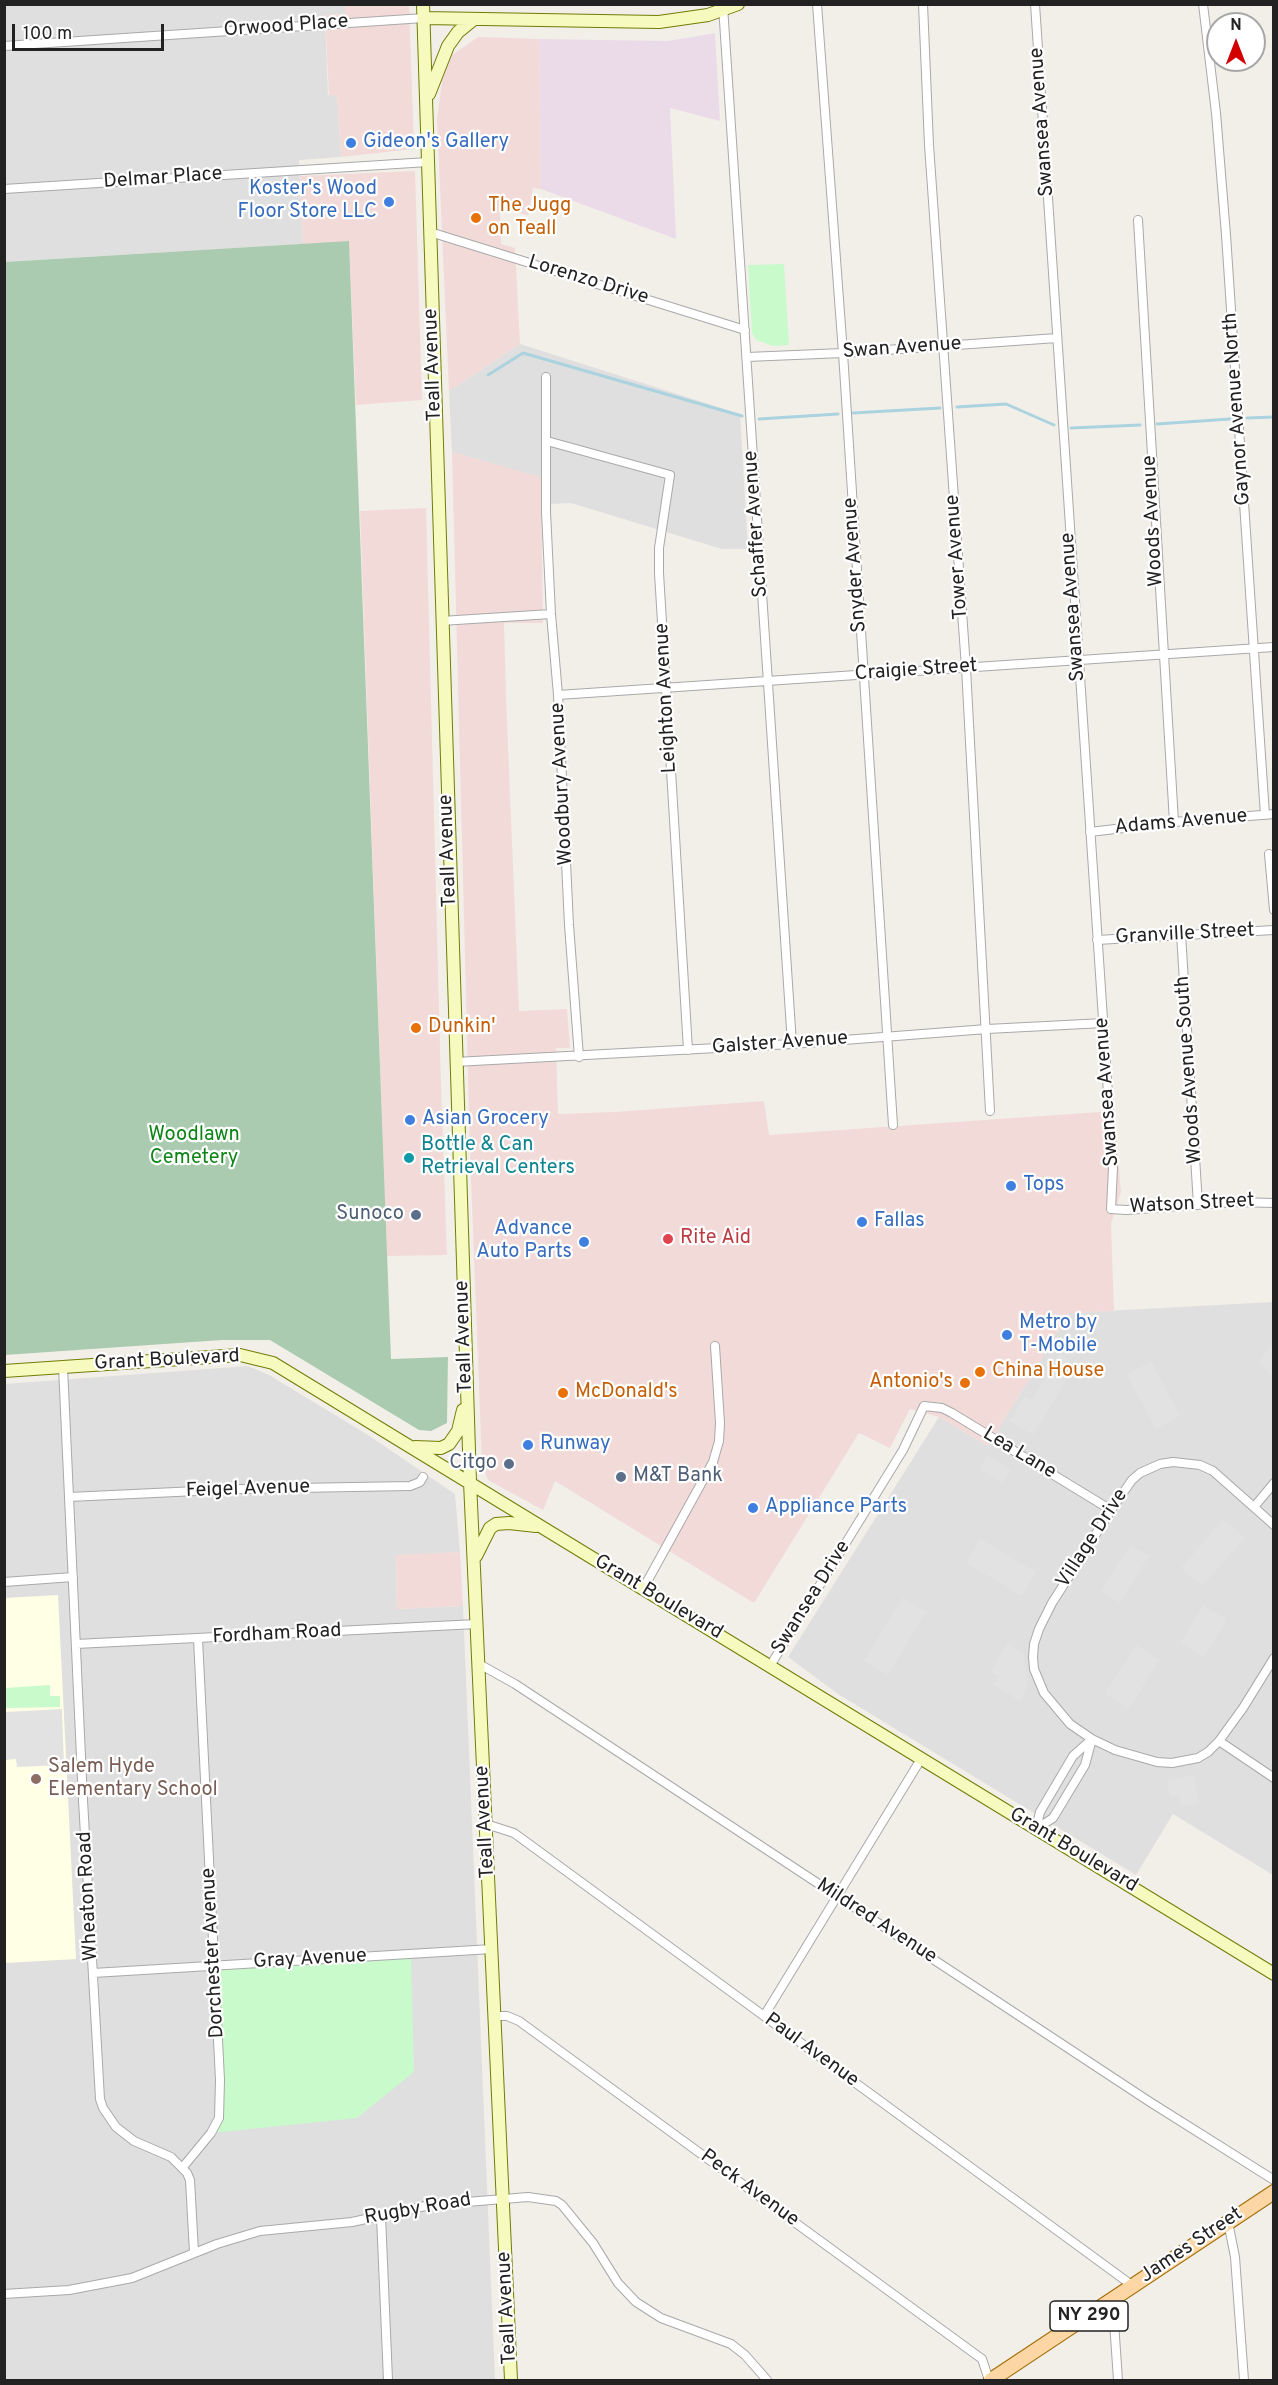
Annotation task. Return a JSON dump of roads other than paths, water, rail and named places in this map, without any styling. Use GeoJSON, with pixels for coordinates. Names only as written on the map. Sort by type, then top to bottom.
{"type":"FeatureCollection","features":[{"type":"Feature","properties":{"kind":"main road","name":"James Street"},"geometry":{"type":"LineString","coordinates":[[990,2380],[1274,2192]]}},
{"type":"Feature","properties":{"kind":"street","name":"Teall Avenue"},"geometry":{"type":"LineString","coordinates":[[423,4],[470,1482],[511,2380]]}},
{"type":"Feature","properties":{"kind":"street"},"geometry":{"type":"LineString","coordinates":[[424,18],[659,22],[678,21],[738,4]]}},
{"type":"Feature","properties":{"kind":"street","name":"Snyder Avenue"},"geometry":{"type":"LineString","coordinates":[[816,4],[843,353],[893,1125]]}},
{"type":"Feature","properties":{"kind":"street","name":"Tower Avenue"},"geometry":{"type":"LineString","coordinates":[[922,4],[929,145],[966,668],[990,1111]]}},
{"type":"Feature","properties":{"kind":"street","name":"Swansea Avenue"},"geometry":{"type":"LineString","coordinates":[[1035,4],[1104,1023],[1113,1168],[1111,1209]]}},
{"type":"Feature","properties":{"kind":"street","name":"Gaynor Avenue North"},"geometry":{"type":"LineString","coordinates":[[1203,4],[1216,113],[1226,235],[1251,579],[1253,648],[1269,814]]}},
{"type":"Feature","properties":{"kind":"street","name":"Schaffer Avenue"},"geometry":{"type":"LineString","coordinates":[[724,7],[792,1044]]}},
{"type":"Feature","properties":{"kind":"street","name":"Orwood Place"},"geometry":{"type":"LineString","coordinates":[[4,46],[424,18]]}},
{"type":"Feature","properties":{"kind":"street"},"geometry":{"type":"LineString","coordinates":[[426,104],[448,46],[458,32],[474,19]]}},
{"type":"Feature","properties":{"kind":"street","name":"Delmar Place"},"geometry":{"type":"LineString","coordinates":[[4,189],[428,162]]}},
{"type":"Feature","properties":{"kind":"street","name":"Woods Avenue"},"geometry":{"type":"LineString","coordinates":[[1138,220],[1162,655],[1174,822]]}},
{"type":"Feature","properties":{"kind":"street","name":"Lorenzo Drive"},"geometry":{"type":"LineString","coordinates":[[430,232],[745,330]]}},
{"type":"Feature","properties":{"kind":"street","name":"Swan Avenue"},"geometry":{"type":"LineString","coordinates":[[747,357],[843,353],[1057,338]]}},
{"type":"Feature","properties":{"kind":"street","name":"Woodbury Avenue"},"geometry":{"type":"LineString","coordinates":[[546,377],[546,512],[558,695],[569,925],[579,1057]]}},
{"type":"Feature","properties":{"kind":"street","name":"Leighton Avenue"},"geometry":{"type":"LineString","coordinates":[[547,441],[670,475],[659,548],[688,1050]]}},
{"type":"Feature","properties":{"kind":"street"},"geometry":{"type":"LineString","coordinates":[[441,621],[551,615]]}},
{"type":"Feature","properties":{"kind":"street","name":"Craigie Street"},"geometry":{"type":"LineString","coordinates":[[558,695],[1078,662],[1274,647]]}},
{"type":"Feature","properties":{"kind":"street","name":"Adams Avenue"},"geometry":{"type":"LineString","coordinates":[[1090,832],[1269,814]]}},
{"type":"Feature","properties":{"kind":"street"},"geometry":{"type":"LineString","coordinates":[[1269,854],[1274,910]]}},
{"type":"Feature","properties":{"kind":"street","name":"Granville Street"},"geometry":{"type":"LineString","coordinates":[[1097,940],[1274,930]]}},
{"type":"Feature","properties":{"kind":"street","name":"Woods Avenue South"},"geometry":{"type":"LineString","coordinates":[[1181,934],[1198,1205]]}},
{"type":"Feature","properties":{"kind":"street","name":"Galster Avenue"},"geometry":{"type":"LineString","coordinates":[[455,1062],[579,1057],[1104,1023]]}},
{"type":"Feature","properties":{"kind":"street","name":"Watson Street"},"geometry":{"type":"LineString","coordinates":[[1111,1209],[1126,1210],[1245,1201],[1274,1203]]}},
{"type":"Feature","properties":{"kind":"street"},"geometry":{"type":"LineString","coordinates":[[643,1589],[713,1462],[719,1441],[720,1423],[715,1346]]}},
{"type":"Feature","properties":{"kind":"street","name":"Grant Boulevard"},"geometry":{"type":"LineString","coordinates":[[4,1371],[240,1355],[273,1363],[1274,1974]]}},
{"type":"Feature","properties":{"kind":"street","name":"Wheaton Road"},"geometry":{"type":"LineString","coordinates":[[63,1367],[98,2082],[103,2108],[116,2127],[134,2141],[171,2157],[183,2167]]}},
{"type":"Feature","properties":{"kind":"street"},"geometry":{"type":"LineString","coordinates":[[413,1447],[441,1448],[449,1444],[458,1431],[467,1394]]}},
{"type":"Feature","properties":{"kind":"street","name":"Lea Lane"},"geometry":{"type":"LineString","coordinates":[[924,1406],[942,1408],[952,1413],[1111,1510]]}},
{"type":"Feature","properties":{"kind":"street","name":"Swansea Drive"},"geometry":{"type":"LineString","coordinates":[[770,1666],[903,1450],[924,1406]]}},
{"type":"Feature","properties":{"kind":"street","name":"Village Drive"},"geometry":{"type":"LineString","coordinates":[[1274,1525],[1213,1472],[1200,1465],[1173,1462],[1160,1464],[1140,1473],[1132,1480],[1111,1510],[1052,1603],[1034,1644],[1034,1669],[1044,1693],[1070,1724],[1092,1739],[1130,1756],[1172,1763],[1198,1758],[1219,1741],[1274,1658]]}},
{"type":"Feature","properties":{"kind":"street","name":"Feigel Avenue"},"geometry":{"type":"LineString","coordinates":[[69,1497],[240,1489],[410,1486],[420,1482],[423,1477]]}},
{"type":"Feature","properties":{"kind":"street"},"geometry":{"type":"LineString","coordinates":[[1254,1507],[1274,1483]]}},
{"type":"Feature","properties":{"kind":"street"},"geometry":{"type":"LineString","coordinates":[[474,1560],[486,1534],[496,1524],[509,1523],[541,1527]]}},
{"type":"Feature","properties":{"kind":"street"},"geometry":{"type":"LineString","coordinates":[[4,1582],[73,1577]]}},
{"type":"Feature","properties":{"kind":"street","name":"Fordham Road"},"geometry":{"type":"LineString","coordinates":[[76,1644],[477,1624]]}},
{"type":"Feature","properties":{"kind":"street","name":"Dorchester Avenue"},"geometry":{"type":"LineString","coordinates":[[183,2167],[211,2133],[219,2118],[220,2080],[198,1639]]}},
{"type":"Feature","properties":{"kind":"street","name":"Mildred Avenue"},"geometry":{"type":"LineString","coordinates":[[479,1664],[515,1684],[1274,2180]]}},
{"type":"Feature","properties":{"kind":"street"},"geometry":{"type":"LineString","coordinates":[[1036,1829],[1053,1818],[1086,1765],[1092,1739]]}},
{"type":"Feature","properties":{"kind":"street"},"geometry":{"type":"LineString","coordinates":[[1036,1829],[1040,1812],[1073,1756],[1092,1739]]}},
{"type":"Feature","properties":{"kind":"street"},"geometry":{"type":"LineString","coordinates":[[1219,1741],[1274,1778]]}},
{"type":"Feature","properties":{"kind":"street"},"geometry":{"type":"LineString","coordinates":[[764,2016],[921,1759]]}},
{"type":"Feature","properties":{"kind":"street","name":"Paul Avenue"},"geometry":{"type":"LineString","coordinates":[[486,1824],[514,1833],[1133,2286]]}},
{"type":"Feature","properties":{"kind":"street","name":"Gray Avenue"},"geometry":{"type":"LineString","coordinates":[[93,1972],[492,1949]]}},
{"type":"Feature","properties":{"kind":"street","name":"Peck Avenue"},"geometry":{"type":"LineString","coordinates":[[495,2016],[507,2016],[519,2021],[982,2359],[990,2380]]}},
{"type":"Feature","properties":{"kind":"street"},"geometry":{"type":"LineString","coordinates":[[183,2167],[190,2180],[195,2252]]}},
{"type":"Feature","properties":{"kind":"street","name":"Rugby Road"},"geometry":{"type":"LineString","coordinates":[[4,2294],[69,2290],[122,2280],[195,2252],[260,2231],[352,2222],[430,2205],[528,2197],[556,2201],[562,2205],[593,2243],[618,2283],[636,2302],[661,2318],[731,2344],[745,2355],[767,2380]]}},
{"type":"Feature","properties":{"kind":"street"},"geometry":{"type":"LineString","coordinates":[[381,2216],[388,2380]]}},
{"type":"Feature","properties":{"kind":"street"},"geometry":{"type":"LineString","coordinates":[[1228,2222],[1235,2257],[1244,2380]]}},
{"type":"Feature","properties":{"kind":"street"},"geometry":{"type":"LineString","coordinates":[[1109,2302],[1114,2322],[1118,2380]]}},
{"type":"Feature","properties":{"kind":"waterway"},"geometry":{"type":"LineString","coordinates":[[488,375],[523,353],[742,416]]}},
{"type":"Feature","properties":{"kind":"waterway"},"geometry":{"type":"LineString","coordinates":[[957,407],[1006,404],[1054,425]]}},
{"type":"Feature","properties":{"kind":"waterway"},"geometry":{"type":"LineString","coordinates":[[853,413],[940,408]]}},
{"type":"Feature","properties":{"kind":"waterway"},"geometry":{"type":"LineString","coordinates":[[759,419],[838,414]]}},
{"type":"Feature","properties":{"kind":"waterway"},"geometry":{"type":"LineString","coordinates":[[1247,418],[1274,417]]}},
{"type":"Feature","properties":{"kind":"waterway"},"geometry":{"type":"LineString","coordinates":[[1157,424],[1230,419]]}},
{"type":"Feature","properties":{"kind":"waterway"},"geometry":{"type":"LineString","coordinates":[[1071,428],[1140,425]]}},
{"type":"Feature","properties":{"kind":"place","name":"Gideon's Gallery"},"geometry":{"type":"Point","coordinates":[351,143]}},
{"type":"Feature","properties":{"kind":"place","name":"Koster's Wood Floor Store LLC"},"geometry":{"type":"Point","coordinates":[389,202]}},
{"type":"Feature","properties":{"kind":"place","name":"The Jugg on Teall"},"geometry":{"type":"Point","coordinates":[476,218]}},
{"type":"Feature","properties":{"kind":"place","name":"Dunkin'"},"geometry":{"type":"Point","coordinates":[416,1028]}},
{"type":"Feature","properties":{"kind":"place","name":"Asian Grocery"},"geometry":{"type":"Point","coordinates":[410,1120]}},
{"type":"Feature","properties":{"kind":"place","name":"Bottle & Can Retrieval Centers"},"geometry":{"type":"Point","coordinates":[409,1158]}},
{"type":"Feature","properties":{"kind":"place","name":"Tops"},"geometry":{"type":"Point","coordinates":[1011,1186]}},
{"type":"Feature","properties":{"kind":"place","name":"Sunoco"},"geometry":{"type":"Point","coordinates":[416,1215]}},
{"type":"Feature","properties":{"kind":"place","name":"Fallas"},"geometry":{"type":"Point","coordinates":[862,1222]}},
{"type":"Feature","properties":{"kind":"place","name":"Rite Aid"},"geometry":{"type":"Point","coordinates":[668,1239]}},
{"type":"Feature","properties":{"kind":"place","name":"Advance Auto Parts"},"geometry":{"type":"Point","coordinates":[584,1242]}},
{"type":"Feature","properties":{"kind":"place","name":"Metro by T-Mobile"},"geometry":{"type":"Point","coordinates":[1007,1335]}},
{"type":"Feature","properties":{"kind":"place","name":"China House"},"geometry":{"type":"Point","coordinates":[980,1372]}},
{"type":"Feature","properties":{"kind":"place","name":"Antonio's"},"geometry":{"type":"Point","coordinates":[965,1383]}},
{"type":"Feature","properties":{"kind":"place","name":"McDonald's"},"geometry":{"type":"Point","coordinates":[563,1393]}},
{"type":"Feature","properties":{"kind":"place","name":"Runway"},"geometry":{"type":"Point","coordinates":[528,1445]}},
{"type":"Feature","properties":{"kind":"place","name":"Citgo"},"geometry":{"type":"Point","coordinates":[509,1464]}},
{"type":"Feature","properties":{"kind":"place","name":"M&T Bank"},"geometry":{"type":"Point","coordinates":[621,1477]}},
{"type":"Feature","properties":{"kind":"place","name":"Appliance Parts"},"geometry":{"type":"Point","coordinates":[753,1508]}},
{"type":"Feature","properties":{"kind":"place","name":"Salem Hyde Elementary School"},"geometry":{"type":"Point","coordinates":[36,1779]}},
{"type":"Feature","properties":{"kind":"park label","name":"Woodlawn Cemetery"},"geometry":{"type":"Point","coordinates":[194,1148]}}]}
